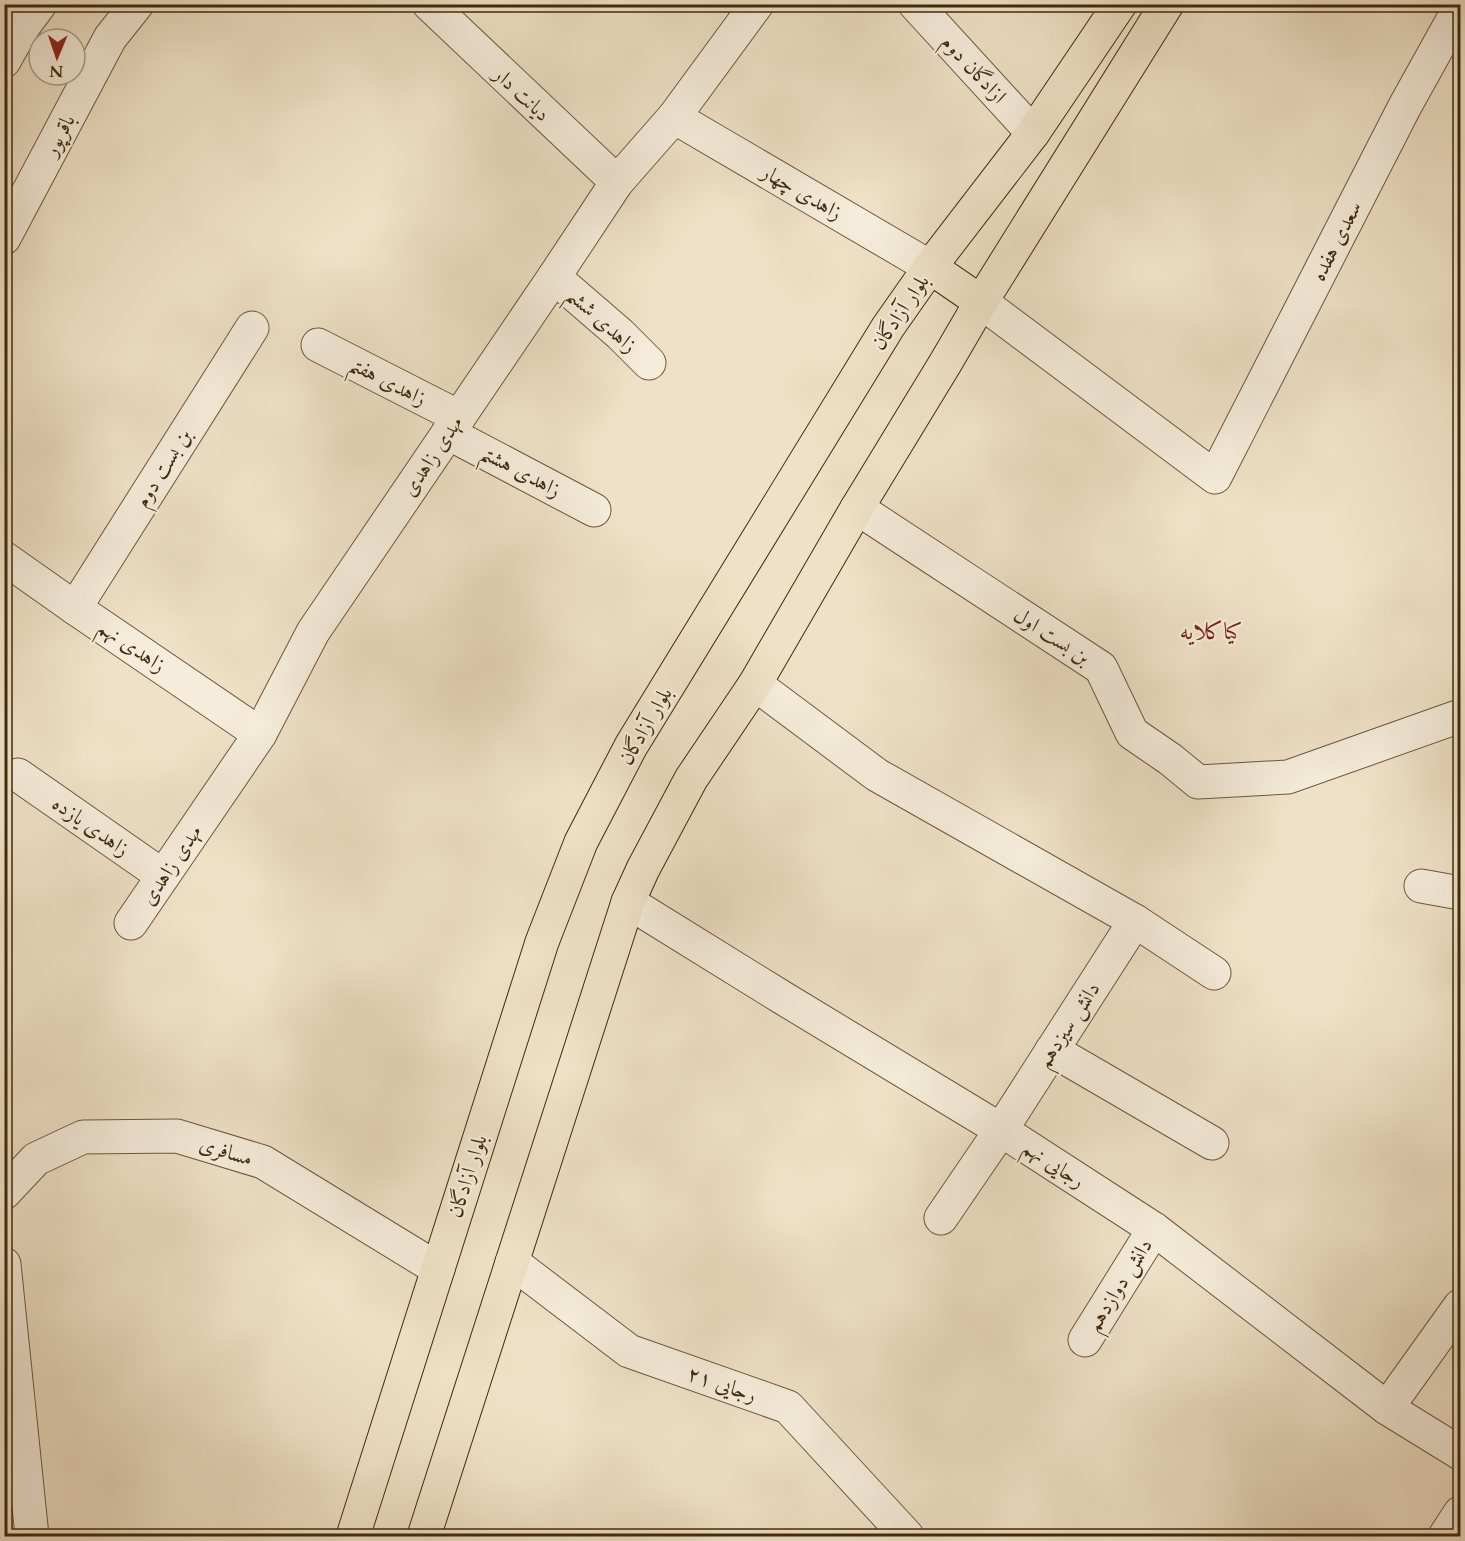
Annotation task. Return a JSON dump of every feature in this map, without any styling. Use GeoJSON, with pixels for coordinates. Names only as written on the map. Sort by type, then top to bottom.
{"type":"FeatureCollection","features":[{"type":"Feature","properties":{"kind":"highway","name":"بلوار آزادگان"},"geometry":{"type":"LineString","coordinates":[[353,1536],[542,942],[581,842],[638,736],[888,327],[930,267],[1033,133],[1120,4]]}},
{"type":"Feature","properties":{"kind":"highway"},"geometry":{"type":"LineString","coordinates":[[424,1536],[628,902],[643,870],[691,779],[754,684],[981,302],[1167,4]]}},
{"type":"Feature","properties":{"kind":"highway"},"geometry":{"type":"LineString","coordinates":[[930,267],[981,302]]}},
{"type":"Feature","properties":{"kind":"street","name":"باقرپور"},"geometry":{"type":"LineString","coordinates":[[4,238],[110,38],[137,4]]}},
{"type":"Feature","properties":{"kind":"street","name":"دیانت دار"},"geometry":{"type":"LineString","coordinates":[[429,4],[616,182]]}},
{"type":"Feature","properties":{"kind":"street","name":"مهدی زاهدی"},"geometry":{"type":"LineString","coordinates":[[131,923],[261,734],[313,632],[616,182],[674,117],[757,4]]}},
{"type":"Feature","properties":{"kind":"street","name":"ازادگان دوم"},"geometry":{"type":"LineString","coordinates":[[915,4],[1033,133]]}},
{"type":"Feature","properties":{"kind":"street","name":"سعدی هفده"},"geometry":{"type":"LineString","coordinates":[[981,302],[1215,477],[1405,106],[1461,7]]}},
{"type":"Feature","properties":{"kind":"street"},"geometry":{"type":"LineString","coordinates":[[4,61],[23,14]]}},
{"type":"Feature","properties":{"kind":"street","name":"زاهدی چهار"},"geometry":{"type":"LineString","coordinates":[[674,117],[930,267]]}},
{"type":"Feature","properties":{"kind":"street","name":"زاهدی ششم"},"geometry":{"type":"LineString","coordinates":[[554,277],[620,334],[649,363]]}},
{"type":"Feature","properties":{"kind":"street","name":"بن بست دوم"},"geometry":{"type":"LineString","coordinates":[[75,608],[252,328]]}},
{"type":"Feature","properties":{"kind":"street","name":"زاهدی هفتم"},"geometry":{"type":"LineString","coordinates":[[318,345],[453,425]]}},
{"type":"Feature","properties":{"kind":"street","name":"زاهدی هشتم"},"geometry":{"type":"LineString","coordinates":[[453,425],[594,510]]}},
{"type":"Feature","properties":{"kind":"street","name":"بن بست اول"},"geometry":{"type":"LineString","coordinates":[[857,508],[1101,668],[1132,733],[1198,782],[1288,777],[1461,716]]}},
{"type":"Feature","properties":{"kind":"street","name":"زاهدی نهم"},"geometry":{"type":"LineString","coordinates":[[4,558],[261,734]]}},
{"type":"Feature","properties":{"kind":"street"},"geometry":{"type":"LineString","coordinates":[[754,684],[877,775],[1135,921],[1214,973]]}},
{"type":"Feature","properties":{"kind":"street","name":"زاهدی یازده"},"geometry":{"type":"LineString","coordinates":[[18,775],[163,876]]}},
{"type":"Feature","properties":{"kind":"street"},"geometry":{"type":"LineString","coordinates":[[1421,886],[1461,893]]}},
{"type":"Feature","properties":{"kind":"street","name":"رجایی نهم"},"geometry":{"type":"LineString","coordinates":[[628,902],[1001,1130],[1154,1229],[1387,1408],[1459,1450]]}},
{"type":"Feature","properties":{"kind":"street","name":"دانش سیزدهم"},"geometry":{"type":"LineString","coordinates":[[941,1218],[1001,1130],[1135,921]]}},
{"type":"Feature","properties":{"kind":"street"},"geometry":{"type":"LineString","coordinates":[[1052,1050],[1212,1143]]}},
{"type":"Feature","properties":{"kind":"street","name":"مسافری"},"geometry":{"type":"LineString","coordinates":[[4,1193],[36,1159],[83,1137],[177,1136],[263,1162],[438,1269]]}},
{"type":"Feature","properties":{"kind":"street","name":"دانش دوازدهم"},"geometry":{"type":"LineString","coordinates":[[1085,1340],[1154,1229]]}},
{"type":"Feature","properties":{"kind":"street","name":"رجایی ۲۱"},"geometry":{"type":"LineString","coordinates":[[512,1262],[629,1351],[788,1407],[908,1536]]}},
{"type":"Feature","properties":{"kind":"street"},"geometry":{"type":"LineString","coordinates":[[4,1264],[32,1536]]}},
{"type":"Feature","properties":{"kind":"street"},"geometry":{"type":"LineString","coordinates":[[1387,1408],[1461,1306]]}},
{"type":"Feature","properties":{"kind":"street"},"geometry":{"type":"LineString","coordinates":[[1445,1536],[1461,1513]]}},
{"type":"Feature","properties":{"kind":"district","name":"کیاکلایه"},"geometry":{"type":"Point","coordinates":[1211,631]}}]}
